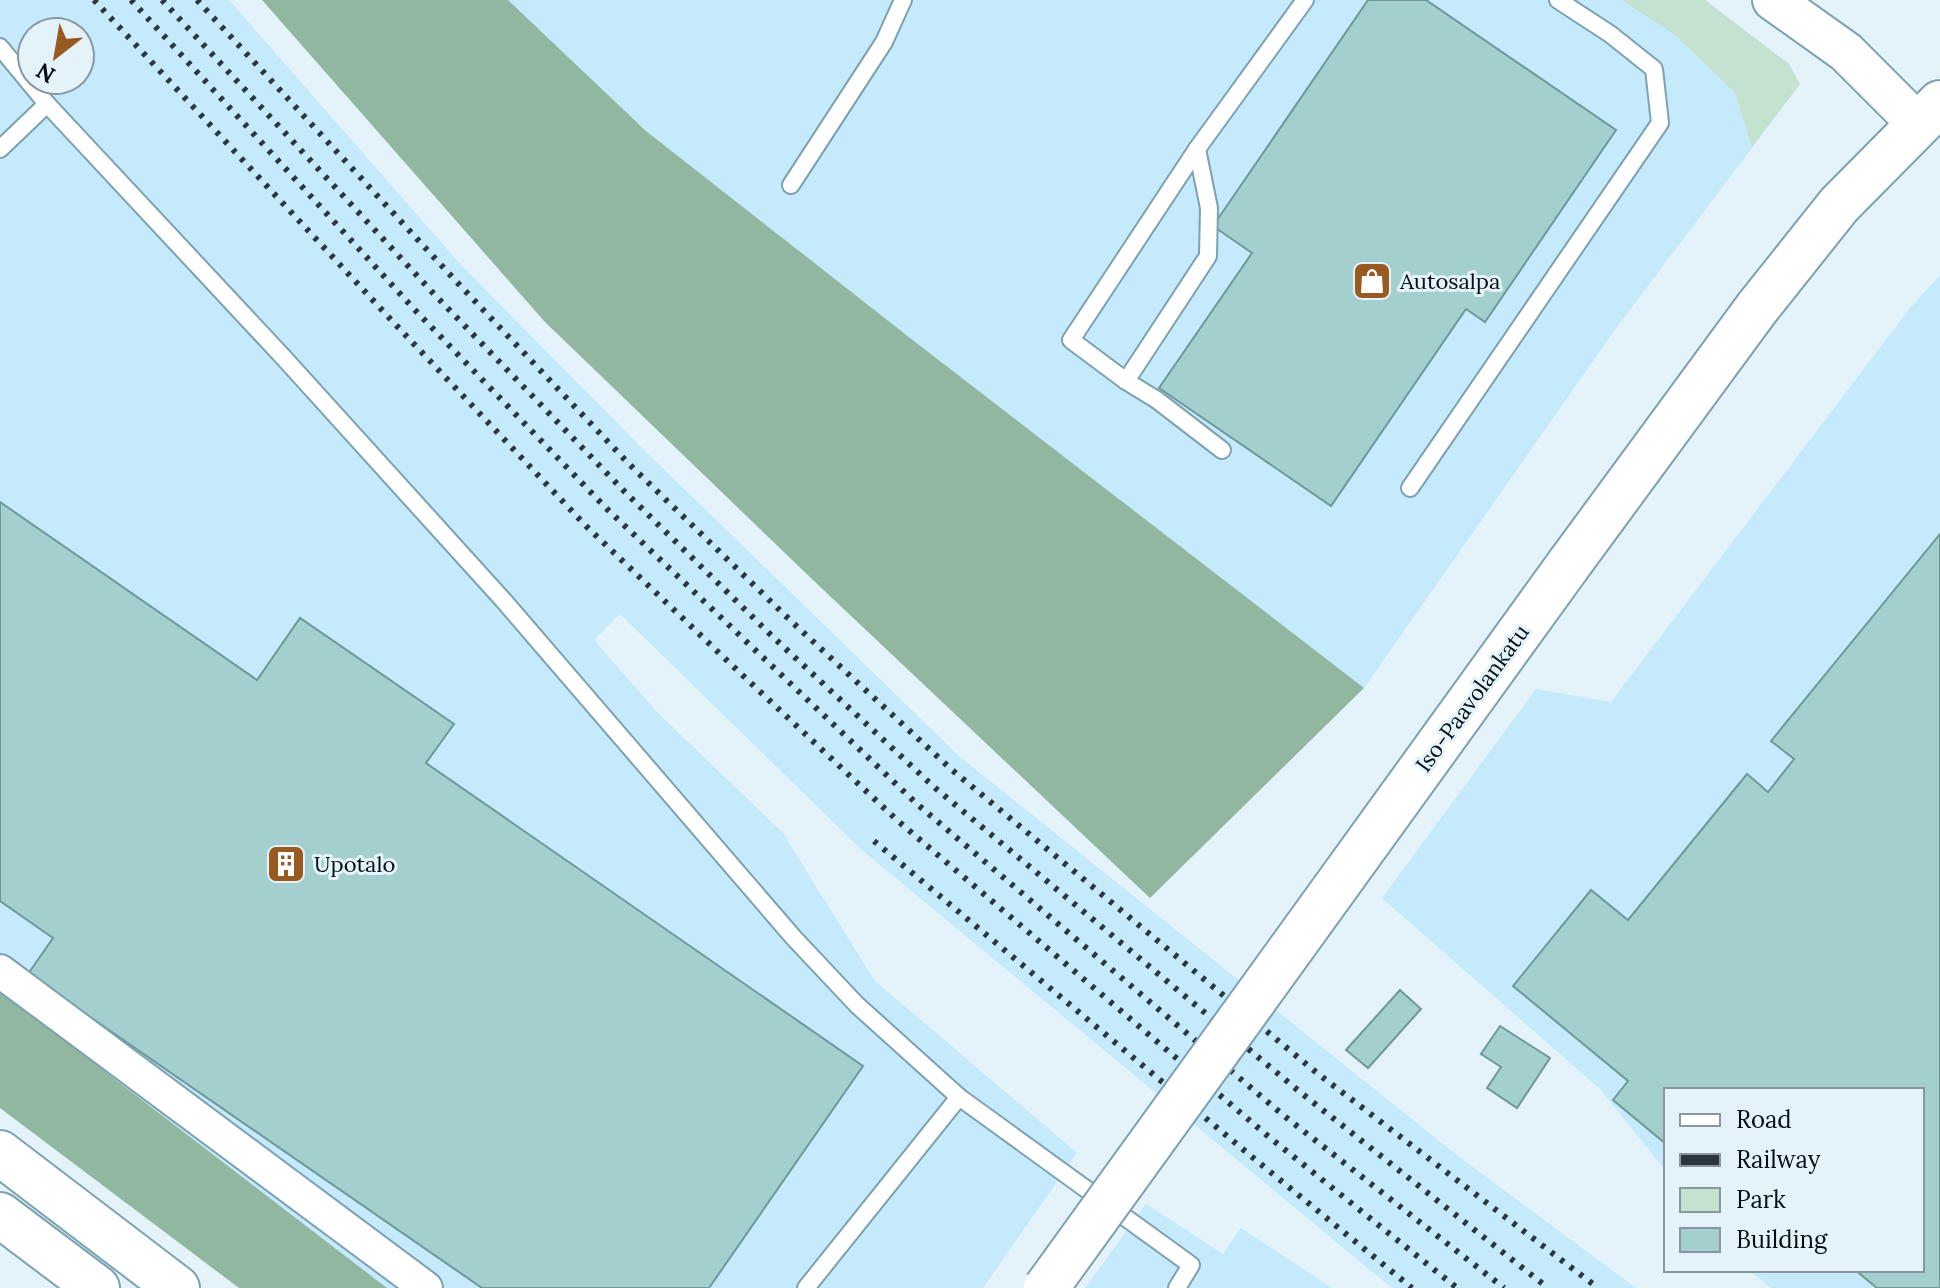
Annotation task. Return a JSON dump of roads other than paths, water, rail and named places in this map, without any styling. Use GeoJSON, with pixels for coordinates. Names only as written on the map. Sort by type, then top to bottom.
{"type":"FeatureCollection","features":[{"type":"Feature","properties":{"kind":"main road","name":"Iso-Paavolankatu"},"geometry":{"type":"LineString","coordinates":[[1046,1288],[1757,308],[1839,205],[1929,120]]}},
{"type":"Feature","properties":{"kind":"main road"},"geometry":{"type":"LineString","coordinates":[[0,1153],[177,1288]]}},
{"type":"Feature","properties":{"kind":"main road"},"geometry":{"type":"LineString","coordinates":[[0,1215],[97,1288]]}},
{"type":"Feature","properties":{"kind":"street"},"geometry":{"type":"LineString","coordinates":[[1773,0],[1846,52],[1929,120]]}},
{"type":"Feature","properties":{"kind":"street"},"geometry":{"type":"LineString","coordinates":[[0,971],[426,1288]]}},
{"type":"Feature","properties":{"kind":"lane"},"geometry":{"type":"LineString","coordinates":[[791,185],[884,42],[903,0]]}},
{"type":"Feature","properties":{"kind":"lane"},"geometry":{"type":"LineString","coordinates":[[1222,450],[1071,340],[1197,149],[1305,0]]}},
{"type":"Feature","properties":{"kind":"lane"},"geometry":{"type":"LineString","coordinates":[[1410,488],[1660,123],[1654,69],[1610,34],[1558,0]]}},
{"type":"Feature","properties":{"kind":"lane"},"geometry":{"type":"LineString","coordinates":[[0,47],[47,104],[284,358],[504,601],[857,1005],[959,1097],[1191,1265],[1177,1288]]}},
{"type":"Feature","properties":{"kind":"lane"},"geometry":{"type":"LineString","coordinates":[[0,149],[47,104]]}},
{"type":"Feature","properties":{"kind":"lane"},"geometry":{"type":"LineString","coordinates":[[1126,381],[1208,256],[1209,208],[1197,149]]}},
{"type":"Feature","properties":{"kind":"lane"},"geometry":{"type":"LineString","coordinates":[[806,1288],[959,1097]]}},
{"type":"Feature","properties":{"kind":"railway"},"geometry":{"type":"LineString","coordinates":[[94,0],[587,527],[737,670],[898,821],[1269,1137],[1457,1288]]}},
{"type":"Feature","properties":{"kind":"railway"},"geometry":{"type":"LineString","coordinates":[[131,0],[414,309],[607,509],[917,804],[1283,1115],[1504,1288]]}},
{"type":"Feature","properties":{"kind":"railway"},"geometry":{"type":"LineString","coordinates":[[162,0],[434,294],[624,491],[773,637],[934,787],[1300,1092],[1548,1288]]}},
{"type":"Feature","properties":{"kind":"railway"},"geometry":{"type":"LineString","coordinates":[[197,0],[629,464],[792,622],[952,770],[1317,1073],[1598,1288]]}},
{"type":"Feature","properties":{"kind":"railway"},"geometry":{"type":"LineString","coordinates":[[874,841],[1412,1288]]}},
{"type":"Feature","properties":{"kind":"place","name":"Autosalpa"},"geometry":{"type":"Point","coordinates":[1372,281]}},
{"type":"Feature","properties":{"kind":"place","name":"Upotalo"},"geometry":{"type":"Point","coordinates":[286,864]}}]}
